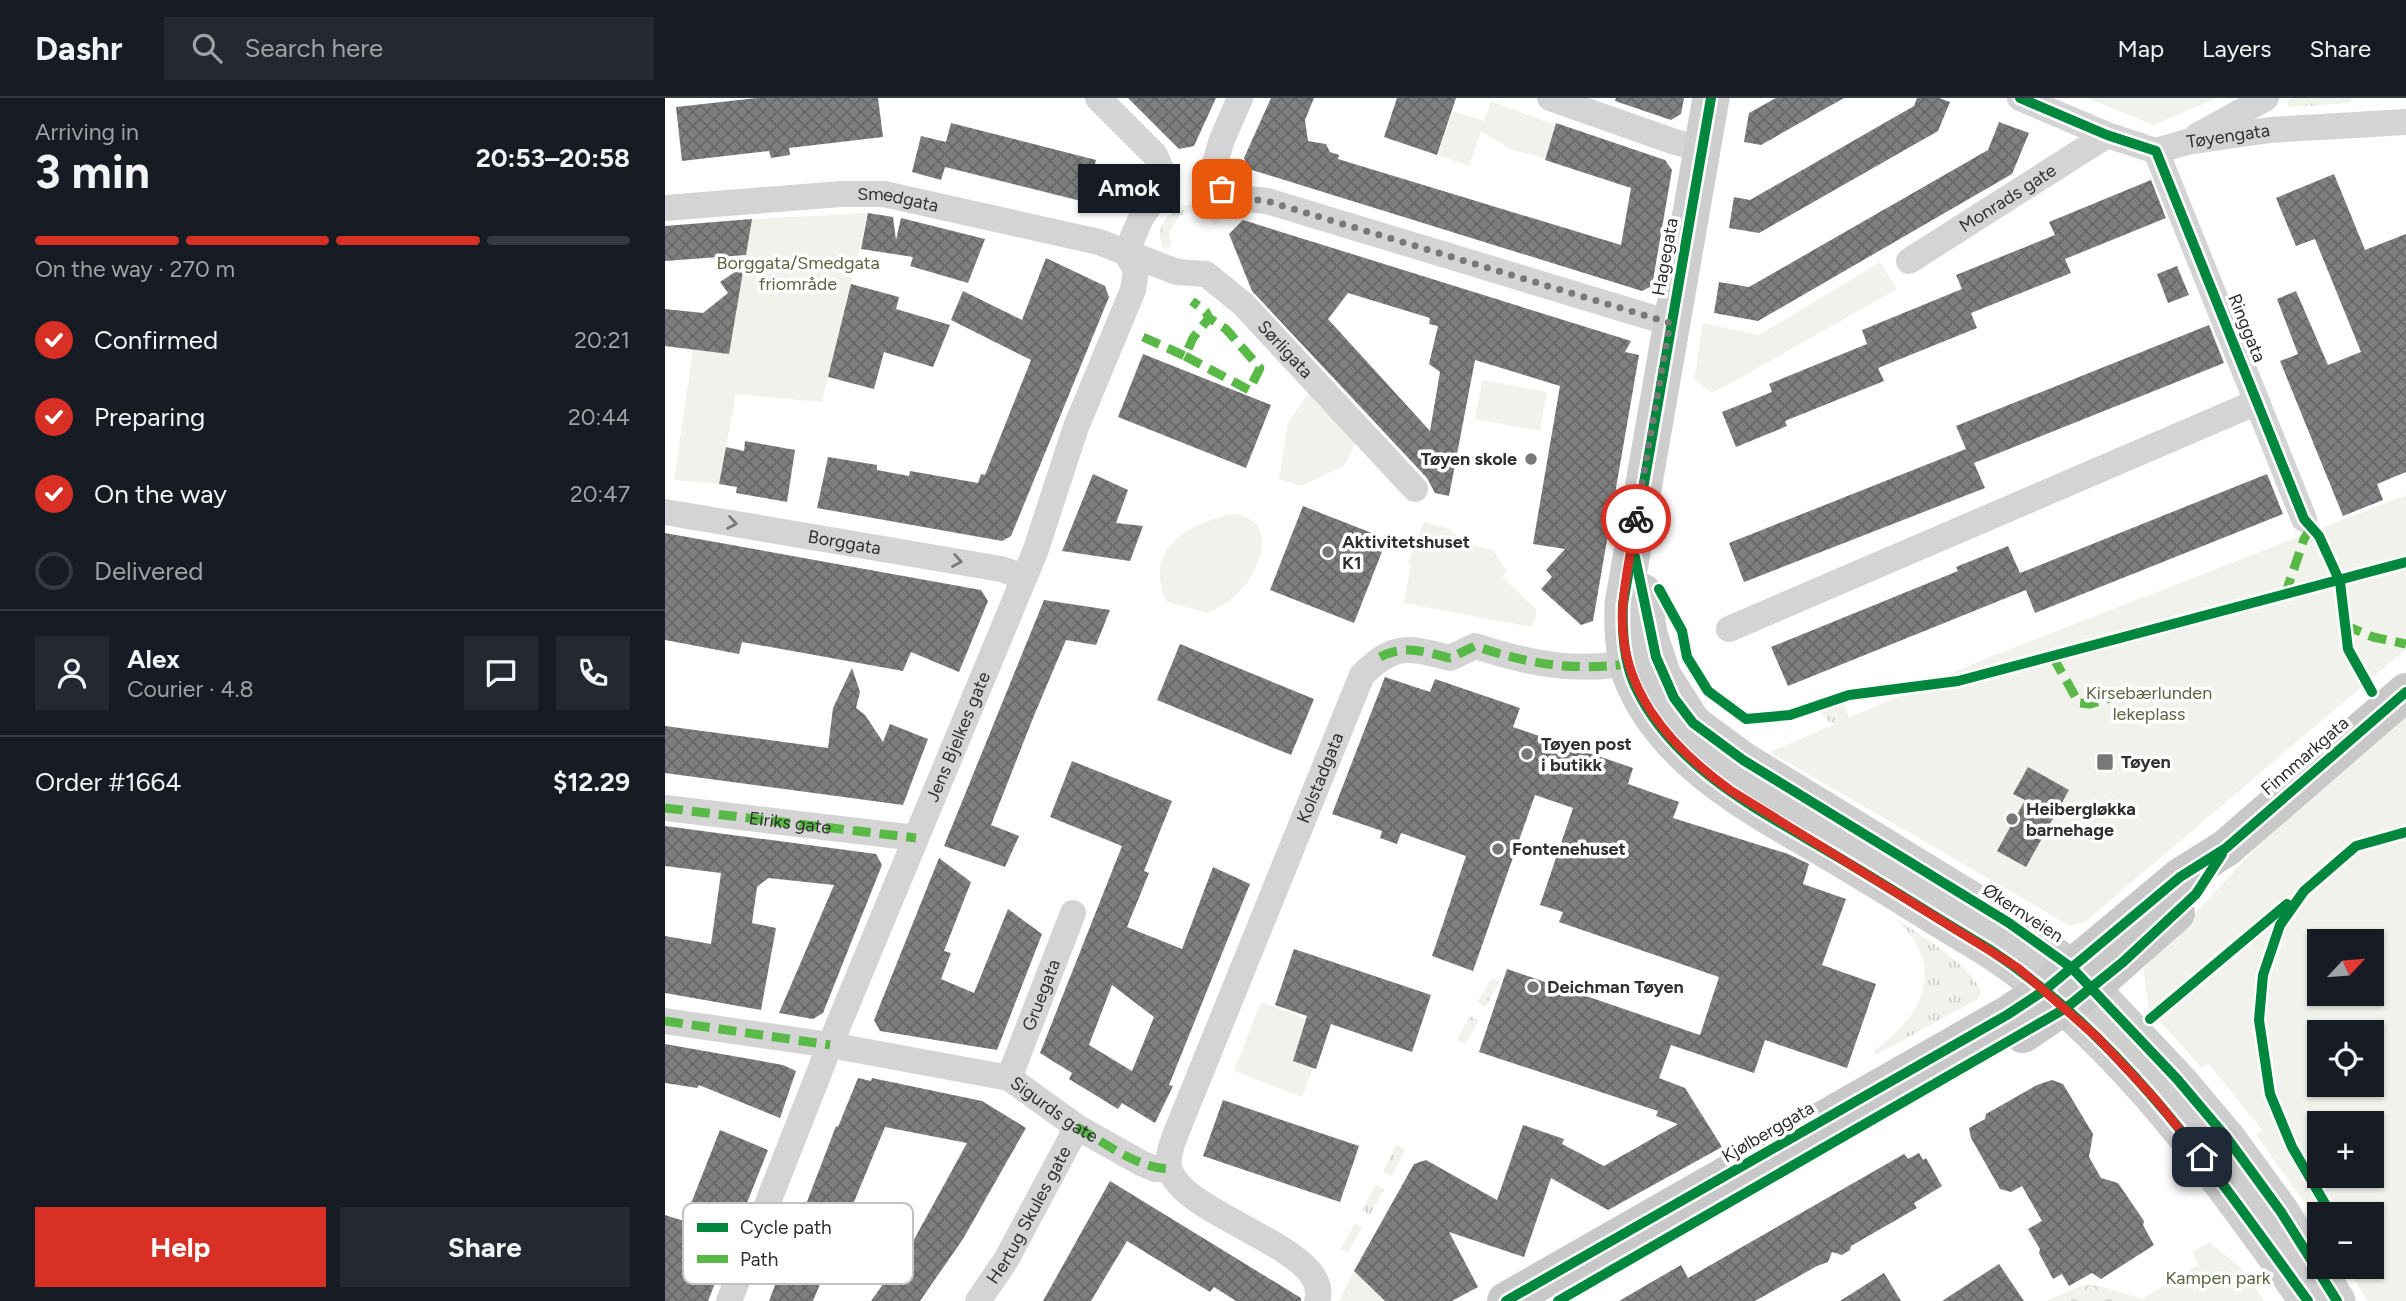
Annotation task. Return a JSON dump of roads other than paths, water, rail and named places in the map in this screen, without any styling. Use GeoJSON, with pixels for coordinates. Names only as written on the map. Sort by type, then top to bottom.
{"type":"FeatureCollection","features":[{"type":"Feature","properties":{"kind":"main road","name":"Hagegata"},"geometry":{"type":"LineString","coordinates":[[1642,660],[1623,604],[1711,98]]}},
{"type":"Feature","properties":{"kind":"main road","name":"Økernveien"},"geometry":{"type":"LineString","coordinates":[[1642,660],[1693,723],[1714,741],[2009,923],[2069,988],[2227,1138],[2281,1212],[2337,1301]]}},
{"type":"Feature","properties":{"kind":"main road","name":"Finnmarkgata"},"geometry":{"type":"LineString","coordinates":[[2069,988],[2196,894],[2226,848],[2406,692]]}},
{"type":"Feature","properties":{"kind":"main road","name":"Økernveien"},"geometry":{"type":"LineString","coordinates":[[2069,988],[2125,1067],[2183,1132],[2308,1301]]}},
{"type":"Feature","properties":{"kind":"main road","name":"Kjølberggata"},"geometry":{"type":"LineString","coordinates":[[1506,1301],[1986,1027],[2069,988]]}},
{"type":"Feature","properties":{"kind":"main road"},"geometry":{"type":"LineString","coordinates":[[1558,1301],[2069,988]]}},
{"type":"Feature","properties":{"kind":"street"},"geometry":{"type":"LineString","coordinates":[[1098,98],[1155,155],[1163,174],[1160,190],[1141,218],[1126,253]]}},
{"type":"Feature","properties":{"kind":"street"},"geometry":{"type":"LineString","coordinates":[[1240,98],[1221,142],[1213,170],[1222,189],[1248,199],[1267,201],[1670,323]]}},
{"type":"Feature","properties":{"kind":"street"},"geometry":{"type":"LineString","coordinates":[[1550,98],[1702,149]]}},
{"type":"Feature","properties":{"kind":"street"},"geometry":{"type":"LineString","coordinates":[[2020,98],[2107,135],[2155,151]]}},
{"type":"Feature","properties":{"kind":"street"},"geometry":{"type":"LineString","coordinates":[[2187,142],[2225,118],[2266,98]]}},
{"type":"Feature","properties":{"kind":"street","name":"Tøyengata"},"geometry":{"type":"LineString","coordinates":[[2155,151],[2187,142],[2270,130],[2406,122]]}},
{"type":"Feature","properties":{"kind":"street","name":"Monrads gate"},"geometry":{"type":"LineString","coordinates":[[1909,261],[2107,135]]}},
{"type":"Feature","properties":{"kind":"street","name":"Ringgata"},"geometry":{"type":"LineString","coordinates":[[2155,151],[2304,519]]}},
{"type":"Feature","properties":{"kind":"street","name":"Smedgata"},"geometry":{"type":"LineString","coordinates":[[665,208],[841,194],[884,194],[1099,242],[1126,253]]}},
{"type":"Feature","properties":{"kind":"street","name":"Sørligata"},"geometry":{"type":"LineString","coordinates":[[1126,253],[1177,272],[1206,274],[1243,303],[1415,489]]}},
{"type":"Feature","properties":{"kind":"street","name":"Jens Bjelkes gate"},"geometry":{"type":"LineString","coordinates":[[768,1203],[830,1045],[1035,552],[1076,427],[1133,290],[1136,270],[1126,253]]}},
{"type":"Feature","properties":{"kind":"street"},"geometry":{"type":"LineString","coordinates":[[1729,629],[2257,402]]}},
{"type":"Feature","properties":{"kind":"street","name":"Borggata"},"geometry":{"type":"LineString","coordinates":[[665,512],[1000,569],[1023,577]]}},
{"type":"Feature","properties":{"kind":"street","name":"Kolstadgata"},"geometry":{"type":"LineString","coordinates":[[1169,1170],[1168,1161],[1174,1138],[1362,675],[1380,657],[1390,652],[1412,648],[1450,658],[1475,646],[1525,663],[1548,666],[1592,667],[1642,660]]}},
{"type":"Feature","properties":{"kind":"street","name":"Eiriks gate"},"geometry":{"type":"LineString","coordinates":[[665,808],[916,838]]}},
{"type":"Feature","properties":{"kind":"street","name":"Gruegata"},"geometry":{"type":"LineString","coordinates":[[1009,1078],[1073,913]]}},
{"type":"Feature","properties":{"kind":"street","name":"Sigurds gate"},"geometry":{"type":"LineString","coordinates":[[665,1021],[830,1045],[1009,1078],[1077,1127],[1141,1163],[1155,1169],[1169,1170]]}},
{"type":"Feature","properties":{"kind":"street","name":"Hertug Skules gate"},"geometry":{"type":"LineString","coordinates":[[978,1301],[1006,1260],[1077,1127]]}},
{"type":"Feature","properties":{"kind":"street"},"geometry":{"type":"LineString","coordinates":[[1169,1170],[1176,1182],[1199,1201],[1300,1261],[1318,1292]]}},
{"type":"Feature","properties":{"kind":"street","name":"Jens Bjelkes gate"},"geometry":{"type":"LineString","coordinates":[[729,1301],[736,1284]]}},
{"type":"Feature","properties":{"kind":"place","name":"Amok"},"geometry":{"type":"Point","coordinates":[1222,189]}},
{"type":"Feature","properties":{"kind":"place","name":"Tøyen skole"},"geometry":{"type":"Point","coordinates":[1531,459]}},
{"type":"Feature","properties":{"kind":"place","name":"Aktivitetshuset K1"},"geometry":{"type":"Point","coordinates":[1328,552]}},
{"type":"Feature","properties":{"kind":"place","name":"Tøyen post i butikk"},"geometry":{"type":"Point","coordinates":[1527,754]}},
{"type":"Feature","properties":{"kind":"place","name":"Tøyen"},"geometry":{"type":"Point","coordinates":[2105,762]}},
{"type":"Feature","properties":{"kind":"place","name":"Heibergløkka barnehage"},"geometry":{"type":"Point","coordinates":[2012,819]}},
{"type":"Feature","properties":{"kind":"place","name":"Fontenehuset"},"geometry":{"type":"Point","coordinates":[1498,849]}},
{"type":"Feature","properties":{"kind":"place","name":"Deichman Tøyen"},"geometry":{"type":"Point","coordinates":[1533,987]}},
{"type":"Feature","properties":{"kind":"park label","name":"Borggata/Smedgata friområde"},"geometry":{"type":"Point","coordinates":[798,273]}},
{"type":"Feature","properties":{"kind":"park label","name":"Kirsebærlunden lekeplass"},"geometry":{"type":"Point","coordinates":[2149,703]}},
{"type":"Feature","properties":{"kind":"park label","name":"Kampen park"},"geometry":{"type":"Point","coordinates":[2218,1278]}}]}
